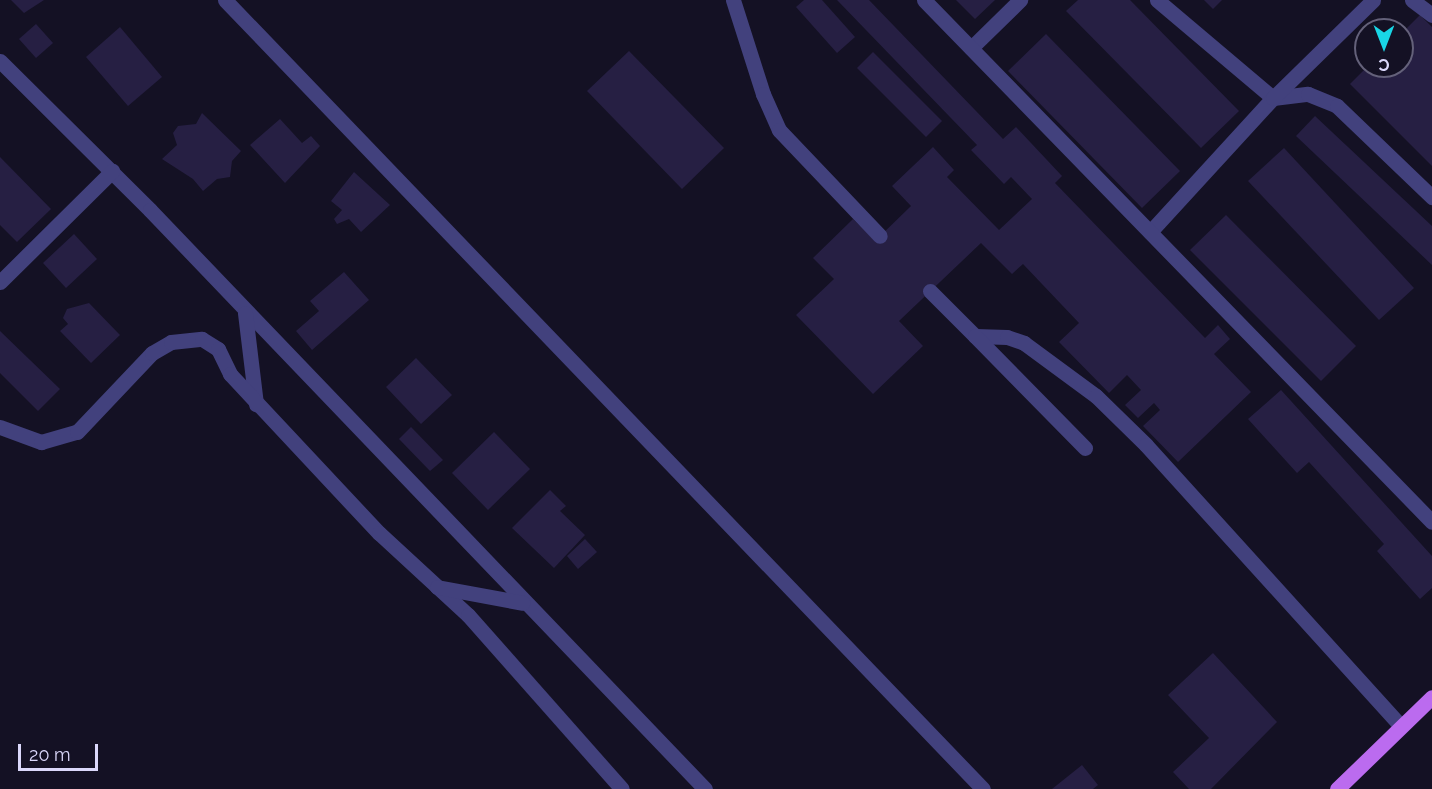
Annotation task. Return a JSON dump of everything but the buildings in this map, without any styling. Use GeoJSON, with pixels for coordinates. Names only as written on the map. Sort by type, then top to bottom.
{"type":"FeatureCollection","features":[{"type":"Feature","properties":{"kind":"main road"},"geometry":{"type":"LineString","coordinates":[[1337,789],[1432,697]]}},
{"type":"Feature","properties":{"kind":"street"},"geometry":{"type":"LineString","coordinates":[[225,0],[982,789]]}},
{"type":"Feature","properties":{"kind":"street"},"geometry":{"type":"LineString","coordinates":[[733,0],[763,94],[779,130],[880,236]]}},
{"type":"Feature","properties":{"kind":"street"},"geometry":{"type":"LineString","coordinates":[[924,0],[1432,522]]}},
{"type":"Feature","properties":{"kind":"street"},"geometry":{"type":"LineString","coordinates":[[971,48],[1020,0]]}},
{"type":"Feature","properties":{"kind":"street"},"geometry":{"type":"LineString","coordinates":[[1157,0],[1273,98],[1308,94],[1337,106],[1432,197]]}},
{"type":"Feature","properties":{"kind":"street"},"geometry":{"type":"LineString","coordinates":[[1150,232],[1273,98],[1373,0]]}},
{"type":"Feature","properties":{"kind":"street"},"geometry":{"type":"LineString","coordinates":[[1412,0],[1432,15]]}},
{"type":"Feature","properties":{"kind":"street"},"geometry":{"type":"LineString","coordinates":[[0,61],[112,171],[523,603],[705,789]]}},
{"type":"Feature","properties":{"kind":"street"},"geometry":{"type":"LineString","coordinates":[[0,282],[112,171]]}},
{"type":"Feature","properties":{"kind":"street"},"geometry":{"type":"LineString","coordinates":[[930,291],[1085,448]]}},
{"type":"Feature","properties":{"kind":"street"},"geometry":{"type":"LineString","coordinates":[[246,313],[256,404]]}},
{"type":"Feature","properties":{"kind":"street"},"geometry":{"type":"LineString","coordinates":[[975,336],[1007,337],[1024,343],[1096,396],[1401,726]]}},
{"type":"Feature","properties":{"kind":"street"},"geometry":{"type":"LineString","coordinates":[[0,427],[41,442],[77,432],[152,354],[171,342],[202,339],[218,349],[230,374],[256,404],[379,533],[468,615],[622,789]]}},
{"type":"Feature","properties":{"kind":"street"},"geometry":{"type":"LineString","coordinates":[[436,587],[523,603]]}}]}
